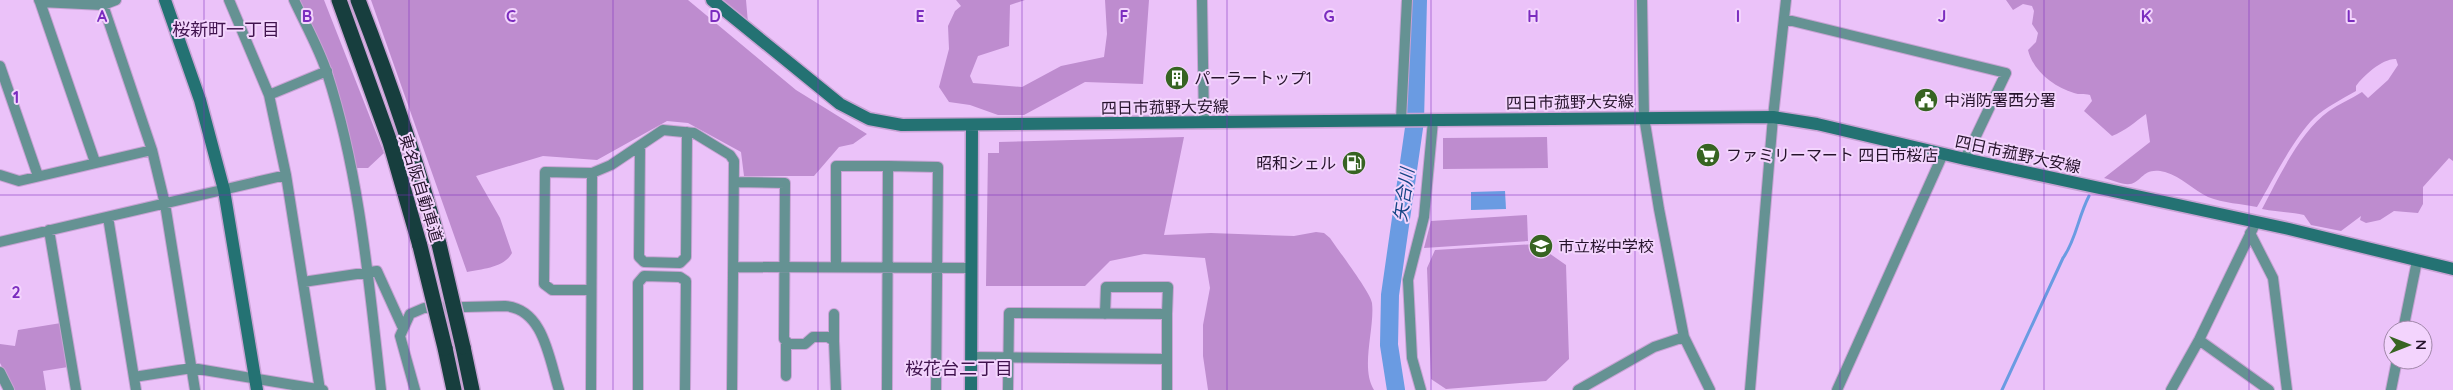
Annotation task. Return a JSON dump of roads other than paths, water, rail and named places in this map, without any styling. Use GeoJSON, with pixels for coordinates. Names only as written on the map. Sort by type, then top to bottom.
{"type":"FeatureCollection","features":[{"type":"Feature","properties":{"kind":"highway","name":"東名阪自動車道"},"geometry":{"type":"LineString","coordinates":[[338,0],[390,142],[420,246],[454,390]]}},
{"type":"Feature","properties":{"kind":"highway","name":"東名阪自動車道"},"geometry":{"type":"LineString","coordinates":[[358,0],[385,68],[408,137],[439,244],[472,390]]}},
{"type":"Feature","properties":{"kind":"main road"},"geometry":{"type":"LineString","coordinates":[[165,0],[200,100],[224,190],[256,384]]}},
{"type":"Feature","properties":{"kind":"main road","name":"四日市菰野大安線"},"geometry":{"type":"LineString","coordinates":[[712,0],[840,104],[869,120],[902,125],[972,125],[1773,117],[1817,124],[2253,228],[2453,269]]}},
{"type":"Feature","properties":{"kind":"main road"},"geometry":{"type":"LineString","coordinates":[[971,390],[972,125]]}},
{"type":"Feature","properties":{"kind":"street"},"geometry":{"type":"LineString","coordinates":[[94,162],[40,1],[103,5],[116,0]]}},
{"type":"Feature","properties":{"kind":"street"},"geometry":{"type":"LineString","coordinates":[[134,377],[192,368],[256,384],[321,390],[286,175],[269,95],[229,0]]}},
{"type":"Feature","properties":{"kind":"street"},"geometry":{"type":"LineString","coordinates":[[294,0],[327,71],[354,189],[369,272],[381,390]]}},
{"type":"Feature","properties":{"kind":"street"},"geometry":{"type":"LineString","coordinates":[[1202,0],[1204,123]]}},
{"type":"Feature","properties":{"kind":"street"},"geometry":{"type":"LineString","coordinates":[[1401,120],[1407,0]]}},
{"type":"Feature","properties":{"kind":"street"},"geometry":{"type":"LineString","coordinates":[[1642,0],[1644,117],[1658,208],[1684,337],[1710,390]]}},
{"type":"Feature","properties":{"kind":"street"},"geometry":{"type":"LineString","coordinates":[[1750,390],[1773,117],[1786,0]]}},
{"type":"Feature","properties":{"kind":"street"},"geometry":{"type":"LineString","coordinates":[[103,5],[152,150],[165,204],[195,390]]}},
{"type":"Feature","properties":{"kind":"street"},"geometry":{"type":"LineString","coordinates":[[1784,19],[2006,73],[1965,159]]}},
{"type":"Feature","properties":{"kind":"street"},"geometry":{"type":"LineString","coordinates":[[0,66],[38,176]]}},
{"type":"Feature","properties":{"kind":"street"},"geometry":{"type":"LineString","coordinates":[[269,95],[327,71]]}},
{"type":"Feature","properties":{"kind":"street"},"geometry":{"type":"LineString","coordinates":[[1421,390],[1412,358],[1408,280],[1424,217],[1431,121]]}},
{"type":"Feature","properties":{"kind":"street"},"geometry":{"type":"LineString","coordinates":[[591,290],[552,290],[544,284],[545,172],[592,173],[611,165],[663,130],[694,133],[730,155],[734,161],[732,390]]}},
{"type":"Feature","properties":{"kind":"street"},"geometry":{"type":"LineString","coordinates":[[680,276],[680,263],[686,257],[687,132]]}},
{"type":"Feature","properties":{"kind":"street"},"geometry":{"type":"LineString","coordinates":[[640,147],[639,257],[644,262],[680,263]]}},
{"type":"Feature","properties":{"kind":"street"},"geometry":{"type":"LineString","coordinates":[[0,175],[19,181],[152,150]]}},
{"type":"Feature","properties":{"kind":"street"},"geometry":{"type":"LineString","coordinates":[[1837,390],[1943,154]]}},
{"type":"Feature","properties":{"kind":"street"},"geometry":{"type":"LineString","coordinates":[[836,268],[836,166],[938,167],[936,390]]}},
{"type":"Feature","properties":{"kind":"street"},"geometry":{"type":"LineString","coordinates":[[887,390],[888,166]]}},
{"type":"Feature","properties":{"kind":"street"},"geometry":{"type":"LineString","coordinates":[[591,390],[592,173]]}},
{"type":"Feature","properties":{"kind":"street"},"geometry":{"type":"LineString","coordinates":[[0,242],[286,175]]}},
{"type":"Feature","properties":{"kind":"street"},"geometry":{"type":"LineString","coordinates":[[734,182],[785,183],[784,339],[786,342],[786,376]]}},
{"type":"Feature","properties":{"kind":"street"},"geometry":{"type":"LineString","coordinates":[[108,217],[136,390]]}},
{"type":"Feature","properties":{"kind":"street"},"geometry":{"type":"LineString","coordinates":[[2171,390],[2199,340],[2253,228]]}},
{"type":"Feature","properties":{"kind":"street"},"geometry":{"type":"LineString","coordinates":[[2253,228],[2273,278],[2287,390]]}},
{"type":"Feature","properties":{"kind":"street"},"geometry":{"type":"LineString","coordinates":[[49,230],[72,389]]}},
{"type":"Feature","properties":{"kind":"street"},"geometry":{"type":"LineString","coordinates":[[2405,320],[2417,261]]}},
{"type":"Feature","properties":{"kind":"street"},"geometry":{"type":"LineString","coordinates":[[644,262],[644,276]]}},
{"type":"Feature","properties":{"kind":"street"},"geometry":{"type":"LineString","coordinates":[[733,267],[972,268]]}},
{"type":"Feature","properties":{"kind":"street"},"geometry":{"type":"LineString","coordinates":[[303,282],[377,271],[402,326]]}},
{"type":"Feature","properties":{"kind":"street"},"geometry":{"type":"LineString","coordinates":[[638,390],[638,282],[644,276],[680,276],[686,281],[685,390]]}},
{"type":"Feature","properties":{"kind":"street"},"geometry":{"type":"LineString","coordinates":[[1106,314],[1106,286],[1168,287],[1167,390]]}},
{"type":"Feature","properties":{"kind":"street"},"geometry":{"type":"LineString","coordinates":[[415,390],[400,342],[402,326],[410,314],[424,308],[505,306],[520,308],[529,314],[540,332],[559,390]]}},
{"type":"Feature","properties":{"kind":"street"},"geometry":{"type":"LineString","coordinates":[[1008,390],[1009,313],[1167,314]]}},
{"type":"Feature","properties":{"kind":"street"},"geometry":{"type":"LineString","coordinates":[[834,314],[836,390]]}},
{"type":"Feature","properties":{"kind":"street"},"geometry":{"type":"LineString","coordinates":[[786,342],[805,344],[813,337],[828,337],[834,341]]}},
{"type":"Feature","properties":{"kind":"street"},"geometry":{"type":"LineString","coordinates":[[1578,390],[1654,346],[1684,337]]}},
{"type":"Feature","properties":{"kind":"street"},"geometry":{"type":"LineString","coordinates":[[2199,340],[2208,344],[2269,390]]}},
{"type":"Feature","properties":{"kind":"street"},"geometry":{"type":"LineString","coordinates":[[971,357],[1167,359]]}},
{"type":"Feature","properties":{"kind":"street"},"geometry":{"type":"LineString","coordinates":[[2391,390],[2395,370]]}},
{"type":"Feature","properties":{"kind":"street"},"geometry":{"type":"LineString","coordinates":[[0,372],[9,390]]}},
{"type":"Feature","properties":{"kind":"water"},"geometry":{"type":"Polygon","coordinates":[[[1505,191],[1506,209],[1471,210],[1471,192],[1505,191]]]}},
{"type":"Feature","properties":{"kind":"waterway","name":"矢合川"},"geometry":{"type":"LineString","coordinates":[[1396,390],[1389,345],[1390,295],[1415,121],[1418,0]]}},
{"type":"Feature","properties":{"kind":"waterway"},"geometry":{"type":"LineString","coordinates":[[2002,390],[2071,244],[2089,196]]}},
{"type":"Feature","properties":{"kind":"place","name":"パーラートップ1"},"geometry":{"type":"Point","coordinates":[1177,78]}},
{"type":"Feature","properties":{"kind":"place","name":"中消防署西分署"},"geometry":{"type":"Point","coordinates":[1926,100]}},
{"type":"Feature","properties":{"kind":"place","name":"ファミリーマート 四日市桜店"},"geometry":{"type":"Point","coordinates":[1708,155]}},
{"type":"Feature","properties":{"kind":"place","name":"昭和シェル"},"geometry":{"type":"Point","coordinates":[1354,163]}},
{"type":"Feature","properties":{"kind":"place","name":"市立桜中学校"},"geometry":{"type":"Point","coordinates":[1541,246]}},
{"type":"Feature","properties":{"kind":"district","name":"桜新町一丁目"},"geometry":{"type":"Point","coordinates":[226,30]}},
{"type":"Feature","properties":{"kind":"district","name":"桜花台二丁目"},"geometry":{"type":"Point","coordinates":[959,369]}}]}
